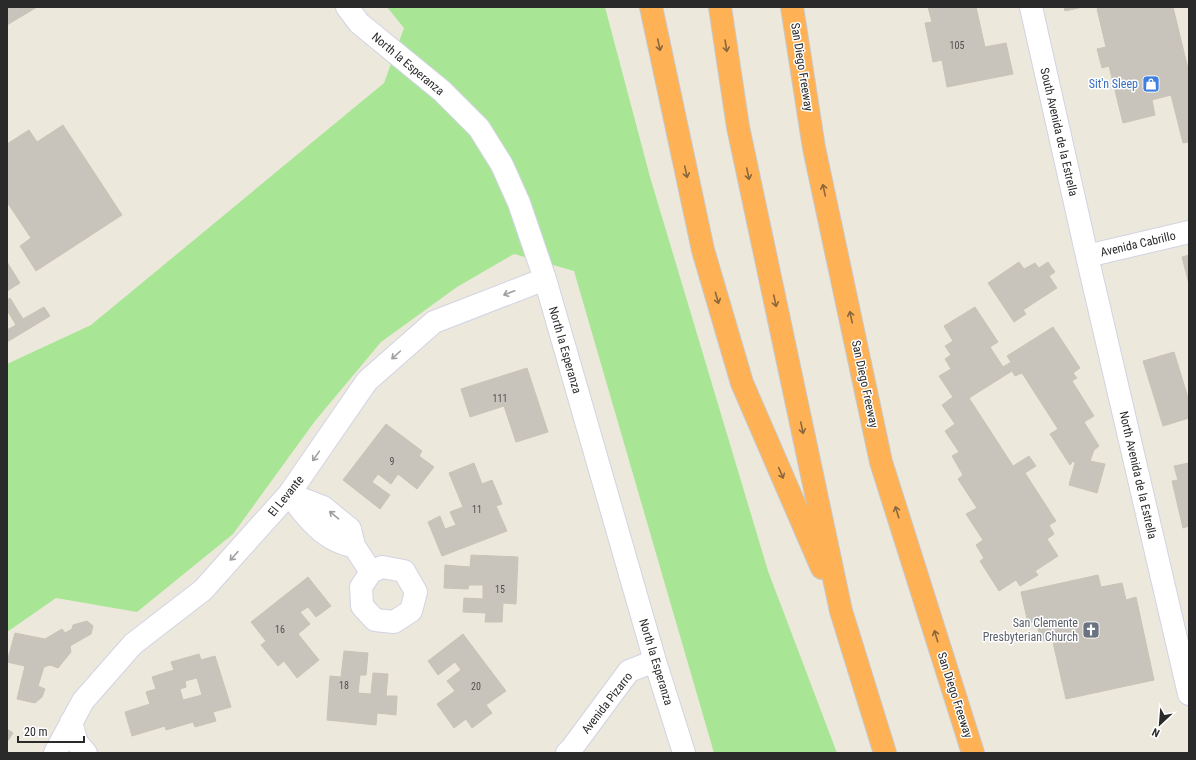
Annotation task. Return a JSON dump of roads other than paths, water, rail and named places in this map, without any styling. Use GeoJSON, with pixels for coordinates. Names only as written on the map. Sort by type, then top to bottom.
{"type":"FeatureCollection","features":[{"type":"Feature","properties":{"kind":"highway"},"geometry":{"type":"LineString","coordinates":[[651,7],[703,250],[742,383],[841,611]]}},
{"type":"Feature","properties":{"kind":"highway"},"geometry":{"type":"LineString","coordinates":[[720,7],[738,128],[841,611],[885,753]]}},
{"type":"Feature","properties":{"kind":"highway","name":"San Diego Freeway"},"geometry":{"type":"LineString","coordinates":[[792,7],[814,148],[881,462],[974,753]]}},
{"type":"Feature","properties":{"kind":"street","name":"North la Esperanza"},"geometry":{"type":"LineString","coordinates":[[347,7],[359,23],[442,91],[479,128],[505,171],[519,203],[545,280],[655,661],[684,753]]}},
{"type":"Feature","properties":{"kind":"street","name":"South Avenida de la Estrella"},"geometry":{"type":"LineString","coordinates":[[1031,7],[1087,256]]}},
{"type":"Feature","properties":{"kind":"street","name":"Avenida Cabrillo"},"geometry":{"type":"LineString","coordinates":[[1087,256],[1189,232]]}},
{"type":"Feature","properties":{"kind":"street","name":"North Avenida de la Estrella"},"geometry":{"type":"LineString","coordinates":[[1087,256],[1189,694]]}},
{"type":"Feature","properties":{"kind":"street","name":"El Levante"},"geometry":{"type":"LineString","coordinates":[[55,753],[83,701],[133,644],[203,590],[290,494],[367,381],[434,322],[545,280]]}},
{"type":"Feature","properties":{"kind":"street"},"geometry":{"type":"LineString","coordinates":[[290,494],[324,507],[350,529],[354,546],[371,572]]}},
{"type":"Feature","properties":{"kind":"street","name":"Avenida Pizarro"},"geometry":{"type":"LineString","coordinates":[[566,753],[572,748],[630,671],[655,661]]}},
{"type":"Feature","properties":{"kind":"street"},"geometry":{"type":"LineString","coordinates":[[71,722],[77,742],[86,753]]}},
{"type":"Feature","properties":{"kind":"place","name":"Sit'n Sleep"},"geometry":{"type":"Point","coordinates":[1151,84]}},
{"type":"Feature","properties":{"kind":"place","name":"San Clemente Presbyterian Church"},"geometry":{"type":"Point","coordinates":[1091,630]}}]}
